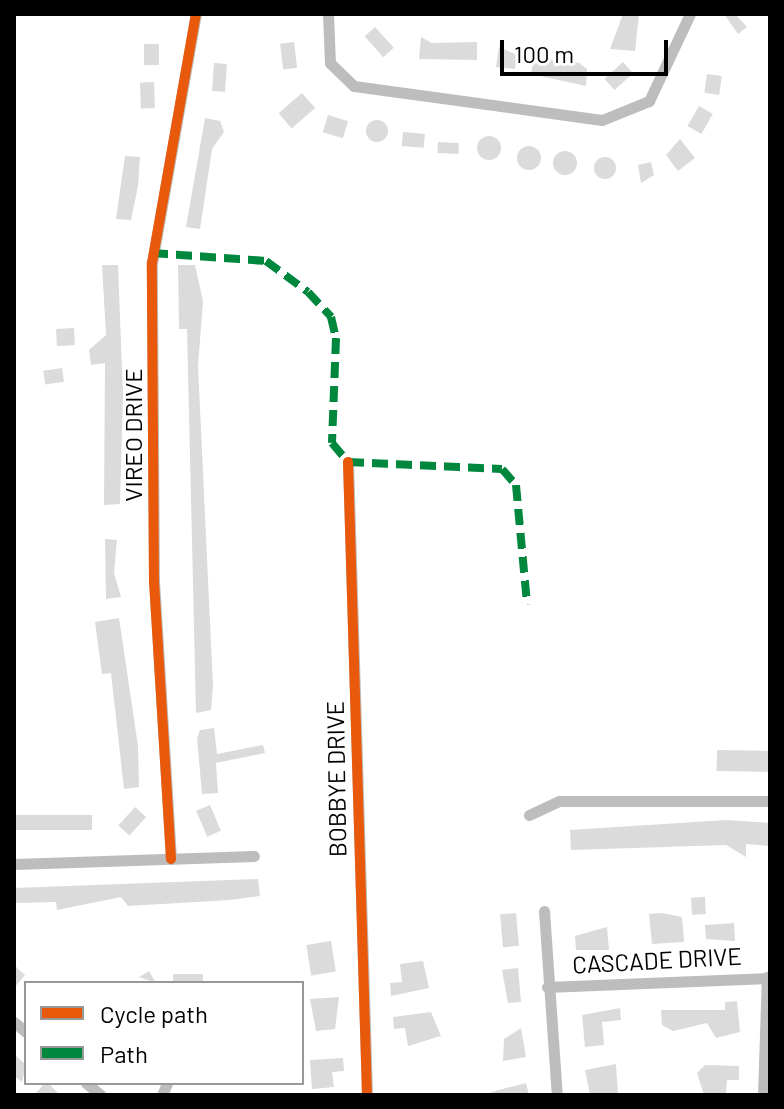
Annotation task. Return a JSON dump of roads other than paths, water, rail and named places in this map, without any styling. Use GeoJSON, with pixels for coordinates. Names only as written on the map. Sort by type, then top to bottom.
{"type":"FeatureCollection","features":[{"type":"Feature","properties":{"kind":"street","name":"VIREO DRIVE"},"geometry":{"type":"LineString","coordinates":[[171,859],[154,582],[152,263],[196,14]]}},
{"type":"Feature","properties":{"kind":"street"},"geometry":{"type":"LineString","coordinates":[[328,14],[330,63],[354,86],[602,120],[649,101],[690,14]]}},
{"type":"Feature","properties":{"kind":"street","name":"BOBBYE DRIVE"},"geometry":{"type":"LineString","coordinates":[[348,462],[367,1095]]}},
{"type":"Feature","properties":{"kind":"street"},"geometry":{"type":"LineString","coordinates":[[529,815],[559,801],[770,801]]}},
{"type":"Feature","properties":{"kind":"street"},"geometry":{"type":"LineString","coordinates":[[14,864],[254,856]]}},
{"type":"Feature","properties":{"kind":"street"},"geometry":{"type":"LineString","coordinates":[[544,911],[557,1095]]}},
{"type":"Feature","properties":{"kind":"street"},"geometry":{"type":"LineString","coordinates":[[763,1095],[768,978]]}},
{"type":"Feature","properties":{"kind":"street","name":"CASCADE DRIVE"},"geometry":{"type":"LineString","coordinates":[[547,987],[768,978]]}}]}
